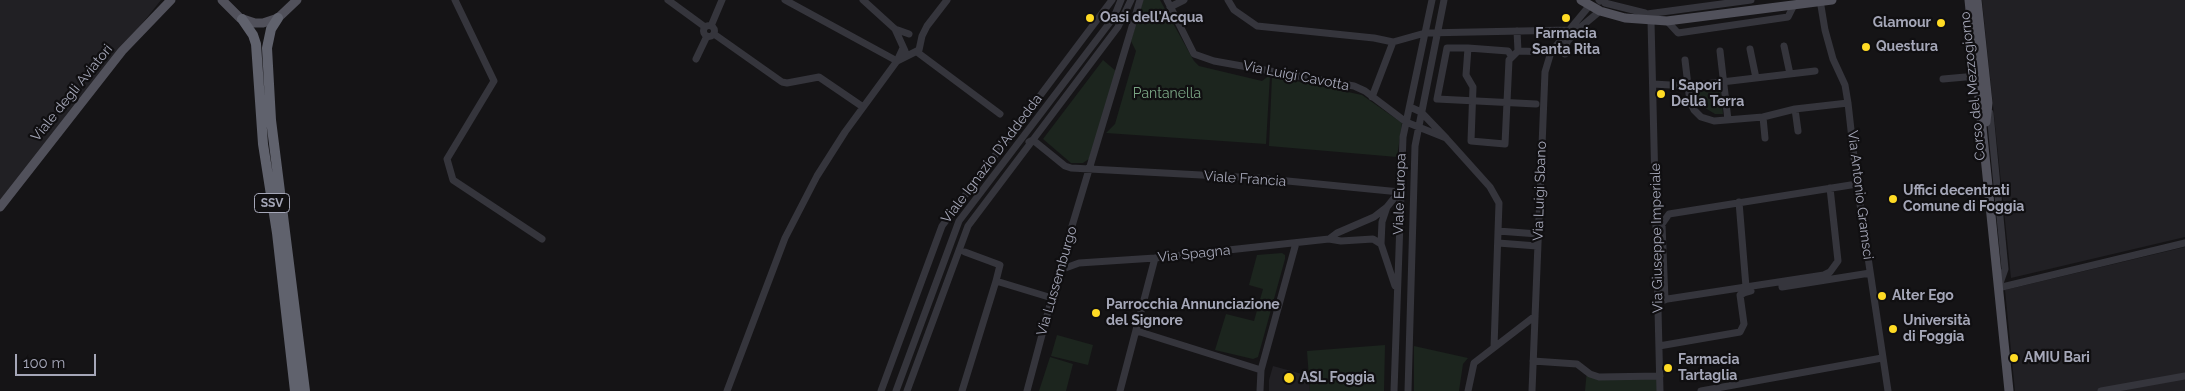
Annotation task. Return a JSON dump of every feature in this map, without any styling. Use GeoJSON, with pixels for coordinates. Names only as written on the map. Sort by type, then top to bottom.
{"type":"FeatureCollection","features":[{"type":"Feature","properties":{"kind":"highway","name":"SSV"},"geometry":{"type":"LineString","coordinates":[[278,18],[271,29],[267,48],[271,120],[305,391]]}},
{"type":"Feature","properties":{"kind":"highway","name":"SSV"},"geometry":{"type":"LineString","coordinates":[[242,19],[253,35],[256,44],[263,144],[277,233],[295,391]]}},
{"type":"Feature","properties":{"kind":"main road","name":"Viale degli Aviatori"},"geometry":{"type":"LineString","coordinates":[[0,207],[122,51],[171,0]]}},
{"type":"Feature","properties":{"kind":"main road"},"geometry":{"type":"LineString","coordinates":[[222,0],[242,19],[255,23],[263,23],[278,18],[298,0]]}},
{"type":"Feature","properties":{"kind":"main road"},"geometry":{"type":"LineString","coordinates":[[1581,0],[1590,5],[1601,4],[1625,18],[1649,17],[1668,21],[1832,0]]}},
{"type":"Feature","properties":{"kind":"main road","name":"Corso del Mezzogiorno"},"geometry":{"type":"LineString","coordinates":[[1969,0],[1985,138],[2009,391]]}},
{"type":"Feature","properties":{"kind":"main road","name":"Corso del Mezzogiorno"},"geometry":{"type":"LineString","coordinates":[[1977,0],[1988,103]]}},
{"type":"Feature","properties":{"kind":"main road"},"geometry":{"type":"LineString","coordinates":[[1985,138],[1988,103]]}},
{"type":"Feature","properties":{"kind":"street"},"geometry":{"type":"LineString","coordinates":[[455,0],[494,81],[447,159],[453,180],[542,240]]}},
{"type":"Feature","properties":{"kind":"street"},"geometry":{"type":"LineString","coordinates":[[668,0],[715,30],[696,58]]}},
{"type":"Feature","properties":{"kind":"street"},"geometry":{"type":"LineString","coordinates":[[708,26],[722,0]]}},
{"type":"Feature","properties":{"kind":"street"},"geometry":{"type":"LineString","coordinates":[[785,0],[897,61]]}},
{"type":"Feature","properties":{"kind":"street"},"geometry":{"type":"LineString","coordinates":[[863,0],[895,29],[907,52],[915,52],[1000,114]]}},
{"type":"Feature","properties":{"kind":"street"},"geometry":{"type":"LineString","coordinates":[[897,61],[921,48],[924,32],[947,0]]}},
{"type":"Feature","properties":{"kind":"street","name":"Viale Ignazio D'Addedda"},"geometry":{"type":"LineString","coordinates":[[881,391],[942,226],[1112,0]]}},
{"type":"Feature","properties":{"kind":"street","name":"Viale Ignazio D'Addedda"},"geometry":{"type":"LineString","coordinates":[[896,391],[959,221],[1114,17],[1121,0]]}},
{"type":"Feature","properties":{"kind":"street","name":"Viale Ignazio D'Addedda"},"geometry":{"type":"LineString","coordinates":[[907,391],[968,226],[1118,27],[1131,0]]}},
{"type":"Feature","properties":{"kind":"street","name":"Via Lussemburgo"},"geometry":{"type":"LineString","coordinates":[[1027,391],[1060,270],[1140,0]]}},
{"type":"Feature","properties":{"kind":"street"},"geometry":{"type":"LineString","coordinates":[[1169,3],[1184,0]]}},
{"type":"Feature","properties":{"kind":"street"},"geometry":{"type":"LineString","coordinates":[[1228,0],[1234,10],[1257,26],[1374,38],[1393,42],[1425,33],[1569,30]]}},
{"type":"Feature","properties":{"kind":"street","name":"Viale Europa"},"geometry":{"type":"LineString","coordinates":[[1394,391],[1400,192],[1406,122],[1432,0]]}},
{"type":"Feature","properties":{"kind":"street","name":"Viale Europa"},"geometry":{"type":"LineString","coordinates":[[1408,391],[1415,146],[1444,0]]}},
{"type":"Feature","properties":{"kind":"street"},"geometry":{"type":"LineString","coordinates":[[1649,17],[1751,0]]}},
{"type":"Feature","properties":{"kind":"street"},"geometry":{"type":"LineString","coordinates":[[1755,0],[1757,10]]}},
{"type":"Feature","properties":{"kind":"street","name":"Via Antonio Gramsci"},"geometry":{"type":"LineString","coordinates":[[1821,1],[1825,30],[1833,59],[1845,85],[1857,184],[1888,391]]}},
{"type":"Feature","properties":{"kind":"street","name":"Via Luigi Cavotta"},"geometry":{"type":"LineString","coordinates":[[1169,3],[1194,54],[1203,58],[1354,86],[1406,122],[1446,138]]}},
{"type":"Feature","properties":{"kind":"street"},"geometry":{"type":"LineString","coordinates":[[1564,54],[1567,42],[1601,4]]}},
{"type":"Feature","properties":{"kind":"street","name":"Via Luigi Sbano"},"geometry":{"type":"LineString","coordinates":[[1532,391],[1545,72],[1551,52],[1590,5]]}},
{"type":"Feature","properties":{"kind":"street"},"geometry":{"type":"LineString","coordinates":[[1668,21],[1678,33],[1788,17],[1794,5]]}},
{"type":"Feature","properties":{"kind":"street","name":"Via Giuseppe Imperiale"},"geometry":{"type":"LineString","coordinates":[[1649,17],[1662,300],[1659,346],[1660,391]]}},
{"type":"Feature","properties":{"kind":"street"},"geometry":{"type":"LineString","coordinates":[[727,391],[785,238],[823,165],[897,61],[903,46],[904,37],[918,32],[933,19]]}},
{"type":"Feature","properties":{"kind":"street"},"geometry":{"type":"LineString","coordinates":[[895,29],[918,36],[922,42]]}},
{"type":"Feature","properties":{"kind":"street"},"geometry":{"type":"LineString","coordinates":[[1468,48],[1466,75],[1473,86],[1471,141],[1505,144],[1509,60],[1515,54],[1516,31]]}},
{"type":"Feature","properties":{"kind":"street"},"geometry":{"type":"LineString","coordinates":[[710,35],[782,82],[787,83],[819,77],[863,107]]}},
{"type":"Feature","properties":{"kind":"street"},"geometry":{"type":"LineString","coordinates":[[1372,97],[1393,42]]}},
{"type":"Feature","properties":{"kind":"street"},"geometry":{"type":"LineString","coordinates":[[1784,46],[1790,74]]}},
{"type":"Feature","properties":{"kind":"street"},"geometry":{"type":"LineString","coordinates":[[1536,104],[1437,99],[1447,48],[1508,51],[1515,54],[1551,52]]}},
{"type":"Feature","properties":{"kind":"street"},"geometry":{"type":"LineString","coordinates":[[1750,49],[1756,78]]}},
{"type":"Feature","properties":{"kind":"street"},"geometry":{"type":"LineString","coordinates":[[1720,51],[1728,120]]}},
{"type":"Feature","properties":{"kind":"street"},"geometry":{"type":"LineString","coordinates":[[1685,60],[1690,102],[1694,110],[1702,117],[1714,121],[1763,117],[1795,109],[1848,103]]}},
{"type":"Feature","properties":{"kind":"street"},"geometry":{"type":"LineString","coordinates":[[1653,84],[1688,86],[1814,71]]}},
{"type":"Feature","properties":{"kind":"street"},"geometry":{"type":"LineString","coordinates":[[1942,79],[1977,76]]}},
{"type":"Feature","properties":{"kind":"street","name":"Corso del Mezzogiorno"},"geometry":{"type":"LineString","coordinates":[[1988,103],[2004,269],[1998,288]]}},
{"type":"Feature","properties":{"kind":"street"},"geometry":{"type":"LineString","coordinates":[[1410,107],[1421,112],[1446,138],[1496,195],[1499,203],[1494,347]]}},
{"type":"Feature","properties":{"kind":"street"},"geometry":{"type":"LineString","coordinates":[[1795,109],[1798,131]]}},
{"type":"Feature","properties":{"kind":"street"},"geometry":{"type":"LineString","coordinates":[[1763,117],[1765,138]]}},
{"type":"Feature","properties":{"kind":"street","name":"Viale Francia"},"geometry":{"type":"LineString","coordinates":[[1024,134],[1026,141],[1030,142],[1033,140],[1065,166],[1090,171],[1257,178],[1400,192]]}},
{"type":"Feature","properties":{"kind":"street"},"geometry":{"type":"LineString","coordinates":[[1985,138],[1996,177]]}},
{"type":"Feature","properties":{"kind":"street"},"geometry":{"type":"LineString","coordinates":[[1830,188],[1838,254],[1836,267],[1824,275],[1662,300],[1662,224],[1665,218],[1674,212],[1738,202],[1830,188],[1857,184]]}},
{"type":"Feature","properties":{"kind":"street","name":"Via Spagna"},"geometry":{"type":"LineString","coordinates":[[1329,239],[1337,232],[1374,217],[1387,207],[1400,192]]}},
{"type":"Feature","properties":{"kind":"street"},"geometry":{"type":"LineString","coordinates":[[1738,202],[1746,287]]}},
{"type":"Feature","properties":{"kind":"street"},"geometry":{"type":"LineString","coordinates":[[1387,207],[1382,222],[1381,244],[1397,290]]}},
{"type":"Feature","properties":{"kind":"street"},"geometry":{"type":"LineString","coordinates":[[1498,231],[1538,234]]}},
{"type":"Feature","properties":{"kind":"street","name":"Via Spagna"},"geometry":{"type":"LineString","coordinates":[[1060,270],[1079,263],[1156,258],[1329,239],[1341,241],[1373,239],[1381,244]]}},
{"type":"Feature","properties":{"kind":"street"},"geometry":{"type":"LineString","coordinates":[[1260,391],[1261,370],[1296,243]]}},
{"type":"Feature","properties":{"kind":"street"},"geometry":{"type":"LineString","coordinates":[[1498,243],[1537,246]]}},
{"type":"Feature","properties":{"kind":"street"},"geometry":{"type":"LineString","coordinates":[[1998,288],[2185,243]]}},
{"type":"Feature","properties":{"kind":"street"},"geometry":{"type":"LineString","coordinates":[[962,391],[1000,265],[965,252]]}},
{"type":"Feature","properties":{"kind":"street"},"geometry":{"type":"LineString","coordinates":[[1120,391],[1156,258]]}},
{"type":"Feature","properties":{"kind":"street"},"geometry":{"type":"LineString","coordinates":[[1659,346],[1740,332],[1744,324],[1740,295],[1744,292],[1870,273]]}},
{"type":"Feature","properties":{"kind":"street"},"geometry":{"type":"LineString","coordinates":[[996,281],[1052,298]]}},
{"type":"Feature","properties":{"kind":"street"},"geometry":{"type":"LineString","coordinates":[[932,291],[942,294]]}},
{"type":"Feature","properties":{"kind":"street"},"geometry":{"type":"LineString","coordinates":[[1468,391],[1474,363],[1535,316]]}},
{"type":"Feature","properties":{"kind":"street"},"geometry":{"type":"LineString","coordinates":[[1137,331],[1261,370]]}},
{"type":"Feature","properties":{"kind":"street"},"geometry":{"type":"LineString","coordinates":[[1395,347],[1410,348]]}},
{"type":"Feature","properties":{"kind":"street"},"geometry":{"type":"LineString","coordinates":[[1701,391],[1882,358]]}},
{"type":"Feature","properties":{"kind":"street"},"geometry":{"type":"LineString","coordinates":[[1533,361],[1577,364],[1585,368],[1590,374],[1599,377],[1660,376]]}},
{"type":"Feature","properties":{"kind":"street"},"geometry":{"type":"LineString","coordinates":[[2101,391],[2185,376]]}},
{"type":"Feature","properties":{"kind":"street"},"geometry":{"type":"LineString","coordinates":[[1739,391],[1751,383]]}},
{"type":"Feature","properties":{"kind":"street"},"geometry":{"type":"LineString","coordinates":[[1747,391],[1751,383]]}},
{"type":"Feature","properties":{"kind":"shaded area"},"geometry":{"type":"Polygon","coordinates":[[[0,0],[161,0],[0,201],[0,0]]]}},
{"type":"Feature","properties":{"kind":"shaded area"},"geometry":{"type":"Polygon","coordinates":[[[1982,0],[2185,0],[2185,237],[2011,278],[1982,0]]]}},
{"type":"Feature","properties":{"kind":"shaded area"},"geometry":{"type":"Polygon","coordinates":[[[2185,247],[2185,391],[2015,391],[2005,290],[2185,247]]]}},
{"type":"Feature","properties":{"kind":"shaded area","name":"ASL Foggia"},"geometry":{"type":"Polygon","coordinates":[[[1273,366],[1309,376],[1310,391],[1269,391],[1269,380],[1273,366]]]}},
{"type":"Feature","properties":{"kind":"green space","name":"Pantanella"},"geometry":{"type":"Polygon","coordinates":[[[1143,0],[1160,0],[1194,61],[1199,66],[1262,81],[1270,75],[1266,144],[1106,133],[1115,124],[1136,51],[1131,41],[1143,0]]]}},
{"type":"Feature","properties":{"kind":"green space"},"geometry":{"type":"Polygon","coordinates":[[[1103,60],[1117,72],[1089,159],[1083,163],[1071,163],[1043,139],[1103,60]]]}},
{"type":"Feature","properties":{"kind":"green space"},"geometry":{"type":"Polygon","coordinates":[[[1272,76],[1362,95],[1402,123],[1397,157],[1269,146],[1272,76]]]}},
{"type":"Feature","properties":{"kind":"green space"},"geometry":{"type":"Polygon","coordinates":[[[1720,87],[1723,114],[1715,114],[1697,103],[1695,90],[1720,87]]]}},
{"type":"Feature","properties":{"kind":"green space"},"geometry":{"type":"Polygon","coordinates":[[[1282,253],[1285,255],[1285,259],[1258,357],[1253,359],[1215,350],[1226,314],[1254,321],[1263,289],[1249,285],[1257,255],[1282,253]]]}},
{"type":"Feature","properties":{"kind":"green space"},"geometry":{"type":"Polygon","coordinates":[[[1057,335],[1093,345],[1088,365],[1051,356],[1057,335]]]}},
{"type":"Feature","properties":{"kind":"green space"},"geometry":{"type":"Polygon","coordinates":[[[1385,345],[1384,391],[1310,391],[1307,351],[1385,345]]]}},
{"type":"Feature","properties":{"kind":"green space"},"geometry":{"type":"Polygon","coordinates":[[[1414,346],[1468,358],[1463,364],[1459,391],[1414,391],[1414,346]]]}},
{"type":"Feature","properties":{"kind":"green space"},"geometry":{"type":"Polygon","coordinates":[[[1050,357],[1073,364],[1066,391],[1039,391],[1050,357]]]}},
{"type":"Feature","properties":{"kind":"green space"},"geometry":{"type":"Polygon","coordinates":[[[1587,370],[1590,374],[1660,376],[1660,391],[1585,391],[1587,370]]]}},
{"type":"Feature","properties":{"kind":"place","name":"Oasi dell'Acqua"},"geometry":{"type":"Point","coordinates":[1090,18]}},
{"type":"Feature","properties":{"kind":"place","name":"Farmacia Santa Rita"},"geometry":{"type":"Point","coordinates":[1566,18]}},
{"type":"Feature","properties":{"kind":"place","name":"Glamour"},"geometry":{"type":"Point","coordinates":[1941,23]}},
{"type":"Feature","properties":{"kind":"place","name":"Questura"},"geometry":{"type":"Point","coordinates":[1866,47]}},
{"type":"Feature","properties":{"kind":"place","name":"I Sapori Della Terra"},"geometry":{"type":"Point","coordinates":[1661,94]}},
{"type":"Feature","properties":{"kind":"place","name":"Uffici decentrati Comune di Foggia"},"geometry":{"type":"Point","coordinates":[1893,199]}},
{"type":"Feature","properties":{"kind":"place","name":"Alter Ego"},"geometry":{"type":"Point","coordinates":[1882,296]}},
{"type":"Feature","properties":{"kind":"place","name":"Parrocchia Annunciazione del Signore"},"geometry":{"type":"Point","coordinates":[1096,313]}},
{"type":"Feature","properties":{"kind":"place","name":"Università di Foggia"},"geometry":{"type":"Point","coordinates":[1893,329]}},
{"type":"Feature","properties":{"kind":"place","name":"AMIU Bari"},"geometry":{"type":"Point","coordinates":[2014,358]}},
{"type":"Feature","properties":{"kind":"place","name":"Farmacia Tartaglia"},"geometry":{"type":"Point","coordinates":[1668,368]}},
{"type":"Feature","properties":{"kind":"place","name":"ASL Foggia"},"geometry":{"type":"Point","coordinates":[1289,378]}}]}
